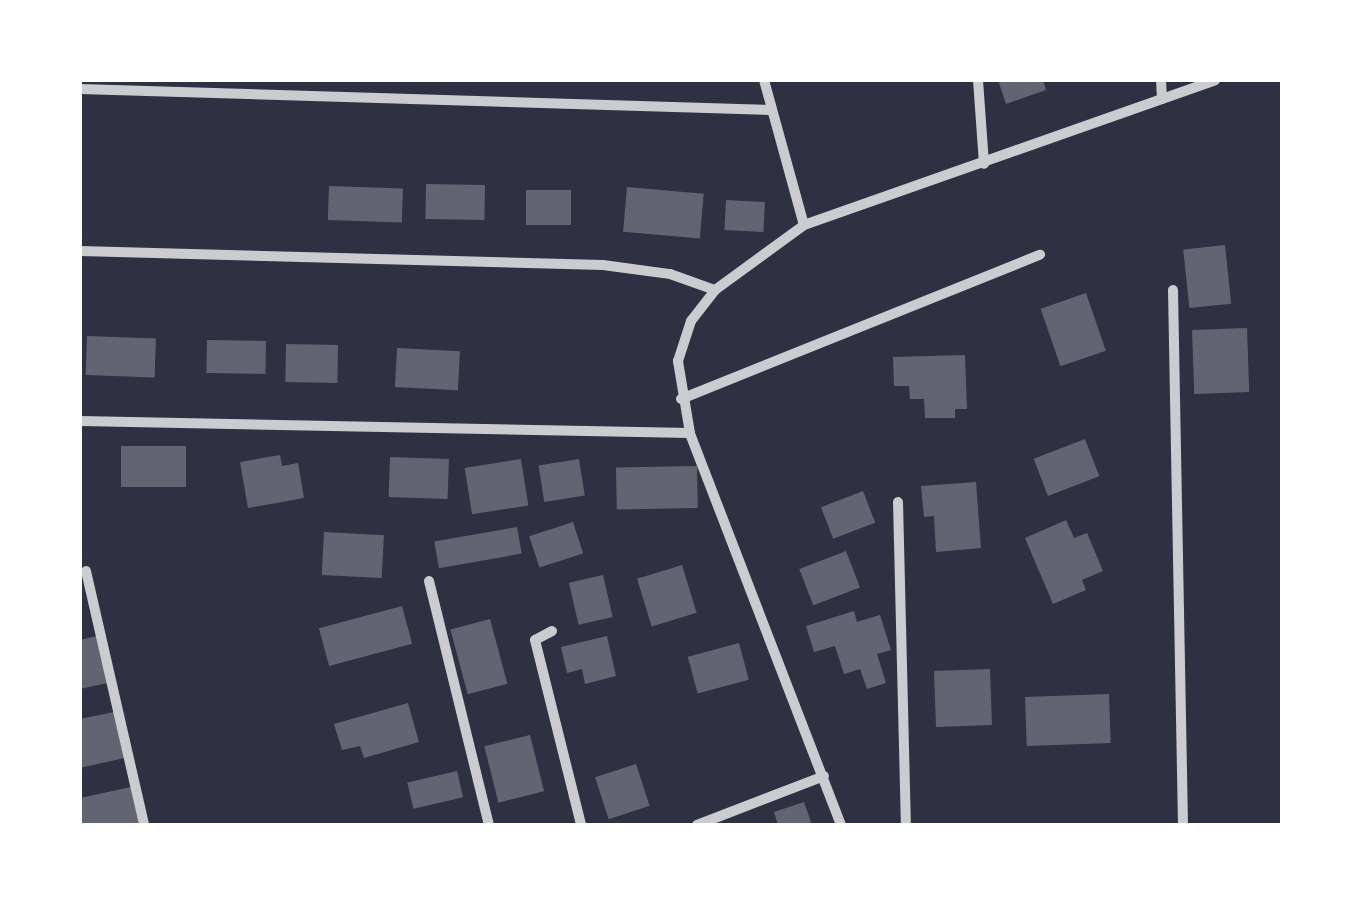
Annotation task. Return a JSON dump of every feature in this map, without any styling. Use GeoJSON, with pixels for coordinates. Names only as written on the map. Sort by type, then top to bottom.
{"type":"FeatureCollection","features":[{"type":"Feature","properties":{"kind":"street"},"geometry":{"type":"LineString","coordinates":[[764,80],[804,225]]}},
{"type":"Feature","properties":{"kind":"street"},"geometry":{"type":"LineString","coordinates":[[978,80],[984,164]]}},
{"type":"Feature","properties":{"kind":"street"},"geometry":{"type":"LineString","coordinates":[[1161,80],[1162,98]]}},
{"type":"Feature","properties":{"kind":"street"},"geometry":{"type":"LineString","coordinates":[[841,825],[690,433],[680,399],[684,340],[715,290],[804,225],[1215,80]]}},
{"type":"Feature","properties":{"kind":"street"},"geometry":{"type":"LineString","coordinates":[[80,88],[123,84],[772,110]]}},
{"type":"Feature","properties":{"kind":"street"},"geometry":{"type":"LineString","coordinates":[[80,251],[603,266],[670,274],[715,290]]}},
{"type":"Feature","properties":{"kind":"street"},"geometry":{"type":"LineString","coordinates":[[680,399],[1040,255]]}},
{"type":"Feature","properties":{"kind":"street"},"geometry":{"type":"LineString","coordinates":[[1173,290],[1184,825]]}},
{"type":"Feature","properties":{"kind":"street"},"geometry":{"type":"LineString","coordinates":[[80,421],[690,433]]}},
{"type":"Feature","properties":{"kind":"street"},"geometry":{"type":"LineString","coordinates":[[898,502],[906,825]]}},
{"type":"Feature","properties":{"kind":"street"},"geometry":{"type":"LineString","coordinates":[[86,570],[144,825]]}},
{"type":"Feature","properties":{"kind":"street"},"geometry":{"type":"LineString","coordinates":[[428,580],[488,825]]}},
{"type":"Feature","properties":{"kind":"street"},"geometry":{"type":"LineString","coordinates":[[552,632],[535,640],[581,825]]}},
{"type":"Feature","properties":{"kind":"street"},"geometry":{"type":"LineString","coordinates":[[697,825],[824,776]]}},
{"type":"Feature","properties":{"kind":"building"},"geometry":{"type":"Polygon","coordinates":[[[998,80],[1043,80],[1046,90],[1006,104],[998,80]]]}},
{"type":"Feature","properties":{"kind":"building"},"geometry":{"type":"Polygon","coordinates":[[[426,184],[485,185],[484,220],[425,219],[426,184]]]}},
{"type":"Feature","properties":{"kind":"building"},"geometry":{"type":"Polygon","coordinates":[[[329,186],[403,189],[402,223],[328,220],[329,186]]]}},
{"type":"Feature","properties":{"kind":"building"},"geometry":{"type":"Polygon","coordinates":[[[627,187],[704,194],[700,239],[623,232],[627,187]]]}},
{"type":"Feature","properties":{"kind":"building"},"geometry":{"type":"Polygon","coordinates":[[[526,190],[571,190],[571,225],[526,225],[526,190]]]}},
{"type":"Feature","properties":{"kind":"building"},"geometry":{"type":"Polygon","coordinates":[[[726,200],[765,202],[763,232],[724,230],[726,200]]]}},
{"type":"Feature","properties":{"kind":"building"},"geometry":{"type":"Polygon","coordinates":[[[1225,245],[1231,304],[1189,308],[1183,249],[1225,245]]]}},
{"type":"Feature","properties":{"kind":"building"},"geometry":{"type":"Polygon","coordinates":[[[1086,293],[1106,351],[1060,366],[1041,309],[1086,293]]]}},
{"type":"Feature","properties":{"kind":"building"},"geometry":{"type":"Polygon","coordinates":[[[1247,328],[1249,392],[1194,394],[1192,330],[1247,328]]]}},
{"type":"Feature","properties":{"kind":"building"},"geometry":{"type":"Polygon","coordinates":[[[87,336],[156,338],[155,377],[86,375],[87,336]]]}},
{"type":"Feature","properties":{"kind":"building"},"geometry":{"type":"Polygon","coordinates":[[[207,340],[266,341],[265,374],[206,373],[207,340]]]}},
{"type":"Feature","properties":{"kind":"building"},"geometry":{"type":"Polygon","coordinates":[[[286,344],[338,345],[337,383],[285,382],[286,344]]]}},
{"type":"Feature","properties":{"kind":"building"},"geometry":{"type":"Polygon","coordinates":[[[397,348],[460,351],[458,390],[395,387],[397,348]]]}},
{"type":"Feature","properties":{"kind":"building"},"geometry":{"type":"Polygon","coordinates":[[[965,355],[967,409],[955,409],[955,418],[925,418],[924,399],[910,399],[909,386],[894,386],[893,357],[965,355]]]}},
{"type":"Feature","properties":{"kind":"building"},"geometry":{"type":"Polygon","coordinates":[[[1085,439],[1099,476],[1048,496],[1034,459],[1085,439]]]}},
{"type":"Feature","properties":{"kind":"building"},"geometry":{"type":"Polygon","coordinates":[[[121,446],[186,446],[186,487],[121,487],[121,446]]]}},
{"type":"Feature","properties":{"kind":"building"},"geometry":{"type":"Polygon","coordinates":[[[280,455],[282,466],[298,463],[304,498],[248,508],[240,462],[280,455]]]}},
{"type":"Feature","properties":{"kind":"building"},"geometry":{"type":"Polygon","coordinates":[[[390,457],[449,459],[448,499],[389,497],[390,457]]]}},
{"type":"Feature","properties":{"kind":"building"},"geometry":{"type":"Polygon","coordinates":[[[521,459],[528,505],[472,514],[465,468],[521,459]]]}},
{"type":"Feature","properties":{"kind":"building"},"geometry":{"type":"Polygon","coordinates":[[[579,459],[585,496],[544,502],[539,465],[579,459]]]}},
{"type":"Feature","properties":{"kind":"building"},"geometry":{"type":"Polygon","coordinates":[[[697,466],[698,508],[617,509],[616,467],[697,466]]]}},
{"type":"Feature","properties":{"kind":"building"},"geometry":{"type":"Polygon","coordinates":[[[976,482],[981,548],[936,552],[934,516],[924,517],[921,486],[976,482]]]}},
{"type":"Feature","properties":{"kind":"building"},"geometry":{"type":"Polygon","coordinates":[[[863,491],[875,523],[833,539],[821,507],[863,491]]]}},
{"type":"Feature","properties":{"kind":"building"},"geometry":{"type":"Polygon","coordinates":[[[1066,520],[1074,538],[1087,533],[1103,571],[1082,580],[1086,590],[1053,604],[1025,538],[1066,520]]]}},
{"type":"Feature","properties":{"kind":"building"},"geometry":{"type":"Polygon","coordinates":[[[573,522],[583,553],[539,568],[529,536],[573,522]]]}},
{"type":"Feature","properties":{"kind":"building"},"geometry":{"type":"Polygon","coordinates":[[[517,527],[522,554],[439,568],[434,542],[517,527]]]}},
{"type":"Feature","properties":{"kind":"building"},"geometry":{"type":"Polygon","coordinates":[[[324,532],[384,535],[382,578],[322,575],[324,532]]]}},
{"type":"Feature","properties":{"kind":"building"},"geometry":{"type":"Polygon","coordinates":[[[846,551],[860,587],[813,605],[799,569],[846,551]]]}},
{"type":"Feature","properties":{"kind":"building"},"geometry":{"type":"Polygon","coordinates":[[[682,565],[697,613],[652,627],[637,579],[682,565]]]}},
{"type":"Feature","properties":{"kind":"building"},"geometry":{"type":"Polygon","coordinates":[[[603,575],[613,617],[579,625],[569,583],[603,575]]]}},
{"type":"Feature","properties":{"kind":"building"},"geometry":{"type":"Polygon","coordinates":[[[402,606],[412,644],[329,666],[319,628],[402,606]]]}},
{"type":"Feature","properties":{"kind":"building"},"geometry":{"type":"Polygon","coordinates":[[[854,611],[857,622],[880,615],[891,650],[877,654],[886,683],[867,689],[860,669],[844,674],[835,646],[814,652],[806,626],[854,611]]]}},
{"type":"Feature","properties":{"kind":"building"},"geometry":{"type":"Polygon","coordinates":[[[490,619],[507,684],[468,694],[450,630],[490,619]]]}},
{"type":"Feature","properties":{"kind":"building"},"geometry":{"type":"Polygon","coordinates":[[[97,636],[108,683],[80,689],[80,640],[97,636]]]}},
{"type":"Feature","properties":{"kind":"building"},"geometry":{"type":"Polygon","coordinates":[[[607,636],[616,676],[585,684],[582,669],[567,673],[561,647],[607,636]]]}},
{"type":"Feature","properties":{"kind":"building"},"geometry":{"type":"Polygon","coordinates":[[[739,643],[749,680],[698,693],[688,657],[739,643]]]}},
{"type":"Feature","properties":{"kind":"building"},"geometry":{"type":"Polygon","coordinates":[[[990,669],[992,725],[936,727],[934,671],[990,669]]]}},
{"type":"Feature","properties":{"kind":"building"},"geometry":{"type":"Polygon","coordinates":[[[1109,694],[1111,743],[1027,746],[1025,697],[1109,694]]]}},
{"type":"Feature","properties":{"kind":"building"},"geometry":{"type":"Polygon","coordinates":[[[408,703],[419,742],[364,758],[360,746],[342,750],[334,724],[408,703]]]}},
{"type":"Feature","properties":{"kind":"building"},"geometry":{"type":"Polygon","coordinates":[[[114,712],[124,758],[80,768],[80,719],[114,712]]]}},
{"type":"Feature","properties":{"kind":"building"},"geometry":{"type":"Polygon","coordinates":[[[530,735],[544,791],[498,803],[484,746],[530,735]]]}},
{"type":"Feature","properties":{"kind":"building"},"geometry":{"type":"Polygon","coordinates":[[[636,764],[650,806],[609,819],[595,777],[636,764]]]}},
{"type":"Feature","properties":{"kind":"building"},"geometry":{"type":"Polygon","coordinates":[[[457,771],[463,797],[413,809],[407,782],[457,771]]]}},
{"type":"Feature","properties":{"kind":"building"},"geometry":{"type":"Polygon","coordinates":[[[131,787],[139,825],[80,825],[80,798],[131,787]]]}},
{"type":"Feature","properties":{"kind":"building"},"geometry":{"type":"Polygon","coordinates":[[[804,802],[812,825],[778,825],[774,812],[804,802]]]}}]}
